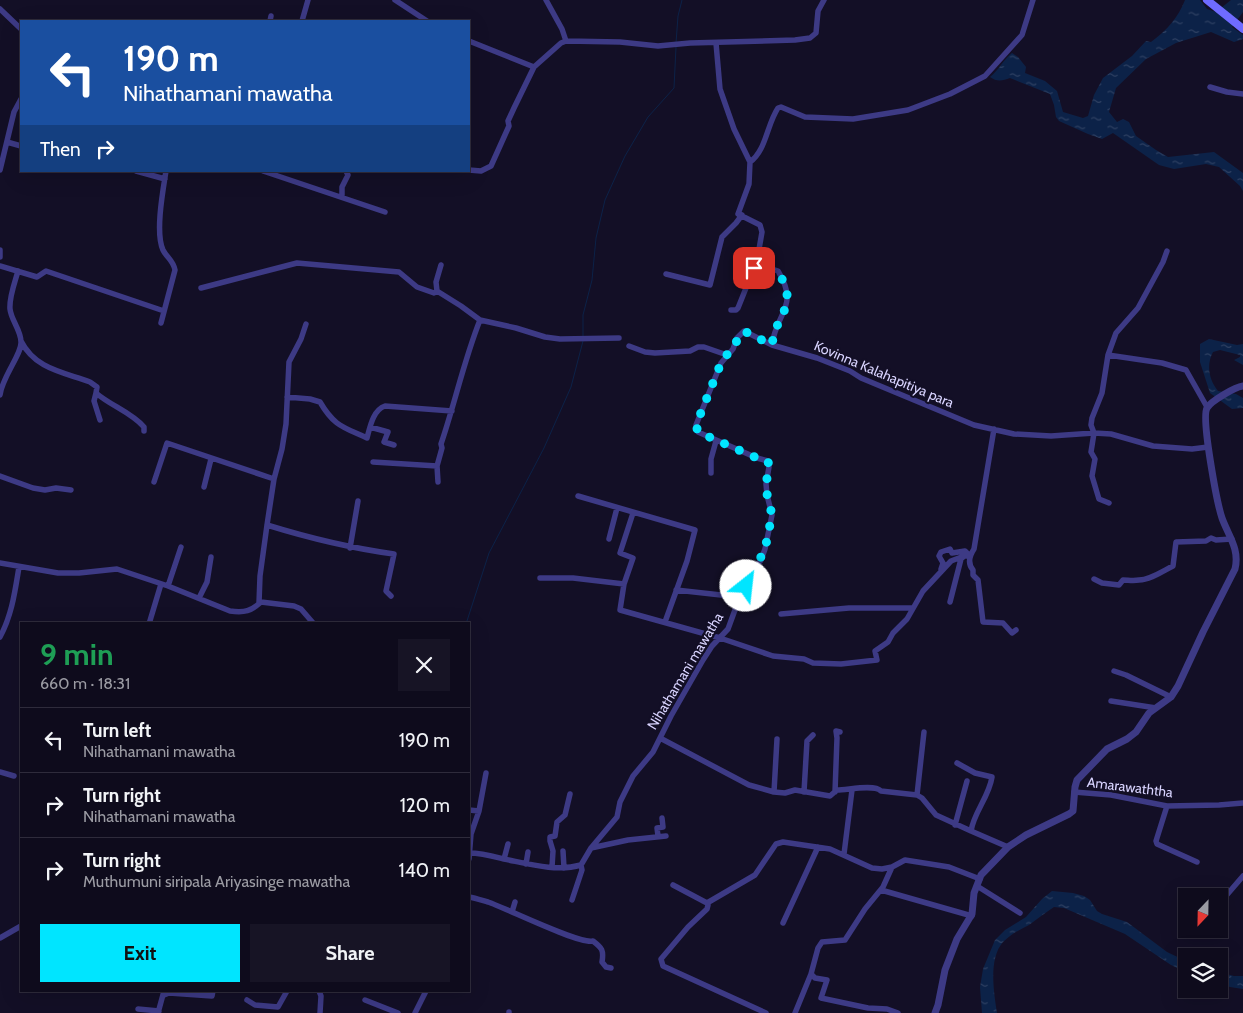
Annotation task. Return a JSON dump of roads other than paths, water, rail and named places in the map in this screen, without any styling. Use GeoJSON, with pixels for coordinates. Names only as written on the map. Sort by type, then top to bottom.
{"type":"FeatureCollection","features":[{"type":"Feature","properties":{"kind":"main road"},"geometry":{"type":"LineString","coordinates":[[1210,2],[1242,28]]}},
{"type":"Feature","properties":{"kind":"street"},"geometry":{"type":"LineString","coordinates":[[302,20],[308,0]]}},
{"type":"Feature","properties":{"kind":"street"},"geometry":{"type":"LineString","coordinates":[[394,0],[425,20]]}},
{"type":"Feature","properties":{"kind":"street"},"geometry":{"type":"LineString","coordinates":[[546,0],[566,40]]}},
{"type":"Feature","properties":{"kind":"street"},"geometry":{"type":"LineString","coordinates":[[470,170],[481,171],[491,166],[509,126],[508,121],[534,67],[566,40],[620,42],[658,46],[810,38],[816,33],[818,11],[824,0]]}},
{"type":"Feature","properties":{"kind":"street"},"geometry":{"type":"LineString","coordinates":[[750,162],[762,146],[778,108],[781,107],[805,117],[853,119],[908,110],[950,94],[985,76],[1022,35],[1033,0]]}},
{"type":"Feature","properties":{"kind":"street"},"geometry":{"type":"LineString","coordinates":[[0,10],[20,28]]}},
{"type":"Feature","properties":{"kind":"street"},"geometry":{"type":"LineString","coordinates":[[470,41],[534,67]]}},
{"type":"Feature","properties":{"kind":"street"},"geometry":{"type":"LineString","coordinates":[[716,43],[720,89],[734,128],[750,162],[749,184],[738,214],[760,225],[762,232],[757,260],[760,265],[778,272],[787,291],[788,302],[773,336],[772,345]]}},
{"type":"Feature","properties":{"kind":"street"},"geometry":{"type":"LineString","coordinates":[[1210,87],[1243,94]]}},
{"type":"Feature","properties":{"kind":"street"},"geometry":{"type":"LineString","coordinates":[[0,170],[14,112],[20,101]]}},
{"type":"Feature","properties":{"kind":"street"},"geometry":{"type":"LineString","coordinates":[[7,142],[20,146]]}},
{"type":"Feature","properties":{"kind":"street"},"geometry":{"type":"LineString","coordinates":[[140,172],[165,179]]}},
{"type":"Feature","properties":{"kind":"street"},"geometry":{"type":"LineString","coordinates":[[161,323],[176,270],[173,262],[163,250],[161,240],[160,201],[166,172]]}},
{"type":"Feature","properties":{"kind":"street"},"geometry":{"type":"LineString","coordinates":[[266,172],[384,212]]}},
{"type":"Feature","properties":{"kind":"street"},"geometry":{"type":"LineString","coordinates":[[342,195],[342,188],[348,175],[346,172]]}},
{"type":"Feature","properties":{"kind":"street"},"geometry":{"type":"LineString","coordinates":[[666,274],[710,285],[722,237],[742,215]]}},
{"type":"Feature","properties":{"kind":"street"},"geometry":{"type":"LineString","coordinates":[[0,250],[0,257]]}},
{"type":"Feature","properties":{"kind":"street"},"geometry":{"type":"LineString","coordinates":[[1109,503],[1099,499],[1092,476],[1095,459],[1090,452],[1094,432],[1091,425],[1092,418],[1102,393],[1108,355],[1116,333],[1138,308],[1167,251]]}},
{"type":"Feature","properties":{"kind":"street"},"geometry":{"type":"LineString","coordinates":[[201,288],[297,263],[399,272],[417,287],[434,293],[437,291],[480,320],[545,337],[560,339],[619,338]]}},
{"type":"Feature","properties":{"kind":"street"},"geometry":{"type":"LineString","coordinates":[[731,310],[738,308],[754,268],[759,263]]}},
{"type":"Feature","properties":{"kind":"street"},"geometry":{"type":"LineString","coordinates":[[437,291],[436,282],[441,265]]}},
{"type":"Feature","properties":{"kind":"street"},"geometry":{"type":"LineString","coordinates":[[0,266],[37,277],[46,272],[164,312]]}},
{"type":"Feature","properties":{"kind":"street"},"geometry":{"type":"LineString","coordinates":[[18,271],[10,301],[10,310],[21,341],[32,358],[42,364],[90,382],[97,387],[94,401],[100,420]]}},
{"type":"Feature","properties":{"kind":"street"},"geometry":{"type":"LineString","coordinates":[[438,482],[437,466],[442,448],[441,444],[480,320]]}},
{"type":"Feature","properties":{"kind":"street"},"geometry":{"type":"LineString","coordinates":[[0,563],[58,573],[117,569],[168,586],[230,611],[240,612],[254,609],[259,603],[260,576],[267,525],[274,479],[286,424],[289,362],[301,339],[306,324]]}},
{"type":"Feature","properties":{"kind":"street","name":"Kovinna Kalahapitiya para"},"geometry":{"type":"LineString","coordinates":[[737,338],[744,331],[772,345],[817,358],[850,371],[861,378],[966,422],[1014,434],[1051,436],[1094,432],[1111,434],[1153,446],[1192,449],[1208,447]]}},
{"type":"Feature","properties":{"kind":"street","name":"Nihathamani mawatha"},"geometry":{"type":"LineString","coordinates":[[572,900],[582,870],[581,865],[591,848],[617,817],[620,802],[633,776],[653,752],[703,660],[728,629],[739,599],[752,572],[761,560],[769,533],[772,515],[766,484],[769,467],[768,461],[698,432],[696,425],[713,380],[737,338]]}},
{"type":"Feature","properties":{"kind":"street"},"geometry":{"type":"LineString","coordinates":[[0,395],[4,378],[20,349],[21,341]]}},
{"type":"Feature","properties":{"kind":"street"},"geometry":{"type":"LineString","coordinates":[[629,346],[645,352],[656,353],[690,351],[698,347],[704,347],[727,355]]}},
{"type":"Feature","properties":{"kind":"street"},"geometry":{"type":"LineString","coordinates":[[1108,355],[1162,363],[1186,370],[1207,407]]}},
{"type":"Feature","properties":{"kind":"street"},"geometry":{"type":"LineString","coordinates":[[935,1013],[945,970],[957,939],[972,916],[974,893],[981,874],[1008,847],[1032,831],[1073,811],[1074,792],[1078,780],[1107,749],[1136,732],[1149,713],[1171,697],[1182,678],[1237,561],[1232,539],[1222,517],[1208,447],[1205,414],[1207,407],[1240,386]]}},
{"type":"Feature","properties":{"kind":"street"},"geometry":{"type":"LineString","coordinates":[[96,393],[105,401],[138,419],[144,426],[144,431]]}},
{"type":"Feature","properties":{"kind":"street"},"geometry":{"type":"LineString","coordinates":[[287,397],[320,402],[328,416],[339,425],[367,438],[370,427],[380,408],[385,406],[452,411]]}},
{"type":"Feature","properties":{"kind":"street"},"geometry":{"type":"LineString","coordinates":[[370,427],[388,432],[384,442],[394,445]]}},
{"type":"Feature","properties":{"kind":"street"},"geometry":{"type":"LineString","coordinates":[[950,602],[954,581],[958,574],[958,567],[974,549],[994,429]]}},
{"type":"Feature","properties":{"kind":"street"},"geometry":{"type":"LineString","coordinates":[[711,473],[711,459],[716,441]]}},
{"type":"Feature","properties":{"kind":"street"},"geometry":{"type":"LineString","coordinates":[[154,482],[167,443],[274,479]]}},
{"type":"Feature","properties":{"kind":"street"},"geometry":{"type":"LineString","coordinates":[[204,487],[211,459]]}},
{"type":"Feature","properties":{"kind":"street"},"geometry":{"type":"LineString","coordinates":[[373,462],[437,466]]}},
{"type":"Feature","properties":{"kind":"street"},"geometry":{"type":"LineString","coordinates":[[0,476],[33,488],[71,490]]}},
{"type":"Feature","properties":{"kind":"street"},"geometry":{"type":"LineString","coordinates":[[578,496],[695,530],[665,622]]}},
{"type":"Feature","properties":{"kind":"street"},"geometry":{"type":"LineString","coordinates":[[350,548],[358,501]]}},
{"type":"Feature","properties":{"kind":"street"},"geometry":{"type":"LineString","coordinates":[[609,539],[618,508]]}},
{"type":"Feature","properties":{"kind":"street"},"geometry":{"type":"LineString","coordinates":[[633,513],[620,554],[633,558],[624,584],[620,610],[720,638],[773,656],[804,659],[813,662],[841,664],[877,660],[875,651],[888,642],[893,633],[907,619],[923,591],[951,561],[967,556]]}},
{"type":"Feature","properties":{"kind":"street"},"geometry":{"type":"LineString","coordinates":[[267,525],[350,548],[394,554],[386,590],[391,596]]}},
{"type":"Feature","properties":{"kind":"street"},"geometry":{"type":"LineString","coordinates":[[1094,579],[1102,583],[1119,585],[1122,580],[1132,579],[1137,581],[1173,566],[1176,542],[1206,541],[1211,538],[1216,540],[1232,539]]}},
{"type":"Feature","properties":{"kind":"street"},"geometry":{"type":"LineString","coordinates":[[168,586],[181,547]]}},
{"type":"Feature","properties":{"kind":"street"},"geometry":{"type":"LineString","coordinates":[[938,576],[943,566],[939,556],[941,552],[950,550],[952,553],[965,551],[973,575],[978,580],[982,622],[1003,623],[1012,633],[1016,630]]}},
{"type":"Feature","properties":{"kind":"street"},"geometry":{"type":"LineString","coordinates":[[200,598],[207,582],[211,556]]}},
{"type":"Feature","properties":{"kind":"street"},"geometry":{"type":"LineString","coordinates":[[0,637],[12,607],[19,567]]}},
{"type":"Feature","properties":{"kind":"street"},"geometry":{"type":"LineString","coordinates":[[540,578],[573,578],[624,584]]}},
{"type":"Feature","properties":{"kind":"street"},"geometry":{"type":"LineString","coordinates":[[150,622],[161,584]]}},
{"type":"Feature","properties":{"kind":"street"},"geometry":{"type":"LineString","coordinates":[[676,590],[739,599]]}},
{"type":"Feature","properties":{"kind":"street"},"geometry":{"type":"LineString","coordinates":[[259,603],[294,606],[301,609],[312,622]]}},
{"type":"Feature","properties":{"kind":"street"},"geometry":{"type":"LineString","coordinates":[[781,614],[849,608],[913,608]]}},
{"type":"Feature","properties":{"kind":"street"},"geometry":{"type":"LineString","coordinates":[[1114,671],[1171,697]]}},
{"type":"Feature","properties":{"kind":"street"},"geometry":{"type":"LineString","coordinates":[[1111,701],[1156,708]]}},
{"type":"Feature","properties":{"kind":"street"},"geometry":{"type":"LineString","coordinates":[[835,792],[837,738],[835,734],[836,731],[840,732]]}},
{"type":"Feature","properties":{"kind":"street"},"geometry":{"type":"LineString","coordinates":[[918,795],[924,732]]}},
{"type":"Feature","properties":{"kind":"street"},"geometry":{"type":"LineString","coordinates":[[804,792],[807,741],[813,735]]}},
{"type":"Feature","properties":{"kind":"street"},"geometry":{"type":"LineString","coordinates":[[660,738],[750,784],[774,792],[785,793],[795,790],[830,796],[837,790],[871,787],[879,788],[881,791],[918,795],[936,815],[1008,847]]}},
{"type":"Feature","properties":{"kind":"street"},"geometry":{"type":"LineString","coordinates":[[774,792],[777,739]]}},
{"type":"Feature","properties":{"kind":"street"},"geometry":{"type":"LineString","coordinates":[[957,762],[975,773],[992,777],[990,787],[973,822],[972,831]]}},
{"type":"Feature","properties":{"kind":"street"},"geometry":{"type":"LineString","coordinates":[[0,772],[14,776]]}},
{"type":"Feature","properties":{"kind":"street"},"geometry":{"type":"LineString","coordinates":[[470,844],[471,834],[479,811],[486,773]]}},
{"type":"Feature","properties":{"kind":"street"},"geometry":{"type":"LineString","coordinates":[[955,825],[967,781]]}},
{"type":"Feature","properties":{"kind":"street"},"geometry":{"type":"LineString","coordinates":[[844,854],[852,790]]}},
{"type":"Feature","properties":{"kind":"street","name":"Amarawaththa"},"geometry":{"type":"LineString","coordinates":[[1074,792],[1110,795],[1167,806],[1243,803]]}},
{"type":"Feature","properties":{"kind":"street"},"geometry":{"type":"LineString","coordinates":[[552,867],[553,851],[550,837],[556,836],[557,822],[565,815],[570,794]]}},
{"type":"Feature","properties":{"kind":"street"},"geometry":{"type":"LineString","coordinates":[[1167,806],[1157,844],[1197,862]]}},
{"type":"Feature","properties":{"kind":"street"},"geometry":{"type":"LineString","coordinates":[[470,810],[479,811]]}},
{"type":"Feature","properties":{"kind":"street"},"geometry":{"type":"LineString","coordinates":[[658,836],[657,828],[663,827],[662,818]]}},
{"type":"Feature","properties":{"kind":"street"},"geometry":{"type":"LineString","coordinates":[[591,848],[628,840],[666,836]]}},
{"type":"Feature","properties":{"kind":"street"},"geometry":{"type":"LineString","coordinates":[[706,903],[755,875],[776,844],[784,842],[818,847],[844,854],[872,868],[892,867],[905,860],[949,866],[980,879]]}},
{"type":"Feature","properties":{"kind":"street"},"geometry":{"type":"LineString","coordinates":[[504,859],[508,844]]}},
{"type":"Feature","properties":{"kind":"street"},"geometry":{"type":"LineString","coordinates":[[783,923],[818,847]]}},
{"type":"Feature","properties":{"kind":"street"},"geometry":{"type":"LineString","coordinates":[[563,851],[564,868]]}},
{"type":"Feature","properties":{"kind":"street"},"geometry":{"type":"LineString","coordinates":[[526,864],[528,852]]}},
{"type":"Feature","properties":{"kind":"street"},"geometry":{"type":"LineString","coordinates":[[470,853],[552,867],[564,868],[581,865]]}},
{"type":"Feature","properties":{"kind":"street"},"geometry":{"type":"LineString","coordinates":[[795,1013],[811,974],[818,948],[822,942],[845,940],[865,909],[881,890],[892,867]]}},
{"type":"Feature","properties":{"kind":"street"},"geometry":{"type":"LineString","coordinates":[[1228,894],[1243,876]]}},
{"type":"Feature","properties":{"kind":"street"},"geometry":{"type":"LineString","coordinates":[[673,885],[706,903]]}},
{"type":"Feature","properties":{"kind":"street"},"geometry":{"type":"LineString","coordinates":[[977,886],[1020,913]]}},
{"type":"Feature","properties":{"kind":"street"},"geometry":{"type":"LineString","coordinates":[[881,890],[972,916]]}},
{"type":"Feature","properties":{"kind":"street"},"geometry":{"type":"LineString","coordinates":[[470,896],[573,937],[588,942],[593,941],[604,952],[602,962],[606,967],[611,968]]}},
{"type":"Feature","properties":{"kind":"street"},"geometry":{"type":"LineString","coordinates":[[512,912],[515,902]]}},
{"type":"Feature","properties":{"kind":"street"},"geometry":{"type":"LineString","coordinates":[[706,903],[708,905],[706,909],[661,959],[663,966],[766,1013]]}},
{"type":"Feature","properties":{"kind":"street"},"geometry":{"type":"LineString","coordinates":[[0,938],[20,927]]}},
{"type":"Feature","properties":{"kind":"street"},"geometry":{"type":"LineString","coordinates":[[811,974],[815,978],[827,980],[821,998],[868,1008],[887,1009],[898,1013]]}},
{"type":"Feature","properties":{"kind":"street"},"geometry":{"type":"LineString","coordinates":[[138,1009],[158,1012],[164,993],[212,996],[213,992]]}},
{"type":"Feature","properties":{"kind":"street"},"geometry":{"type":"LineString","coordinates":[[247,1000],[255,1005],[278,1007],[286,992]]}},
{"type":"Feature","properties":{"kind":"street"},"geometry":{"type":"LineString","coordinates":[[319,992],[320,1013]]}},
{"type":"Feature","properties":{"kind":"street"},"geometry":{"type":"LineString","coordinates":[[415,1013],[425,992]]}},
{"type":"Feature","properties":{"kind":"street"},"geometry":{"type":"LineString","coordinates":[[365,1000],[398,1013]]}},
{"type":"Feature","properties":{"kind":"water"},"geometry":{"type":"Polygon","coordinates":[[[1185,0],[1200,0],[1207,9],[1216,12],[1231,0],[1243,0],[1243,12],[1232,27],[1243,35],[1243,39],[1234,42],[1211,32],[1176,43],[1146,59],[1116,88],[1109,112],[1117,122],[1123,119],[1129,122],[1136,136],[1168,157],[1214,152],[1243,173],[1243,191],[1219,167],[1206,164],[1174,169],[1159,165],[1113,133],[1102,139],[1059,121],[1056,117],[1050,94],[1010,78],[995,80],[990,77],[1012,53],[1026,67],[1025,73],[1045,81],[1057,91],[1063,112],[1083,118],[1088,116],[1094,95],[1103,78],[1132,56],[1146,41],[1151,42],[1162,33],[1175,18],[1185,0]]]}},
{"type":"Feature","properties":{"kind":"water"},"geometry":{"type":"Polygon","coordinates":[[[1209,339],[1237,345],[1243,344],[1243,365],[1234,360],[1240,357],[1240,355],[1220,350],[1213,352],[1209,367],[1212,382],[1218,391],[1236,394],[1243,398],[1243,408],[1232,409],[1210,393],[1200,362],[1200,344],[1209,339]]]}},
{"type":"Feature","properties":{"kind":"water"},"geometry":{"type":"Polygon","coordinates":[[[1052,891],[1084,896],[1090,900],[1097,911],[1127,922],[1167,952],[1178,957],[1178,968],[1125,934],[1064,908],[1054,907],[1029,925],[1012,934],[998,949],[993,976],[997,1013],[982,1013],[980,987],[983,969],[995,940],[1005,930],[1026,917],[1052,891]]]}},
{"type":"Feature","properties":{"kind":"water"},"geometry":{"type":"Polygon","coordinates":[[[1228,974],[1243,976],[1243,989],[1228,986],[1228,974]]]}},
{"type":"Feature","properties":{"kind":"waterway"},"geometry":{"type":"LineString","coordinates":[[676,43],[678,16],[682,0]]}},
{"type":"Feature","properties":{"kind":"waterway"},"geometry":{"type":"LineString","coordinates":[[583,337],[583,315],[592,280],[596,238],[605,200],[625,156],[648,117],[674,88],[676,47]]}},
{"type":"Feature","properties":{"kind":"waterway"},"geometry":{"type":"LineString","coordinates":[[467,622],[489,553],[544,448],[571,387],[583,341]]}}]}
